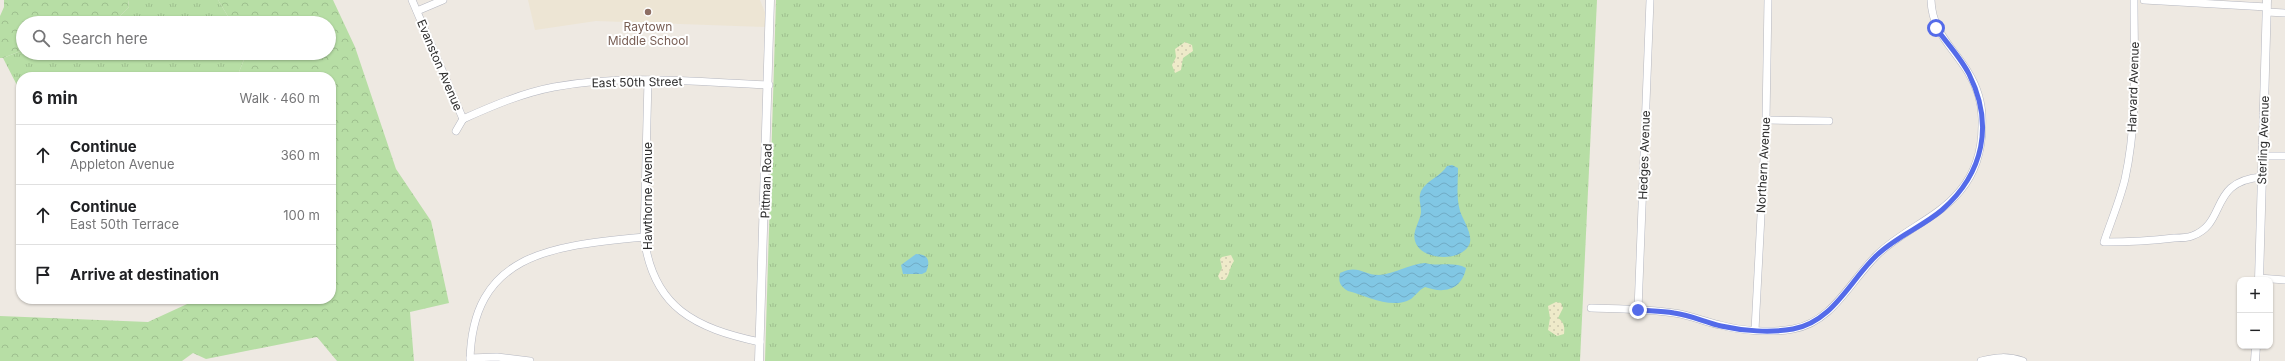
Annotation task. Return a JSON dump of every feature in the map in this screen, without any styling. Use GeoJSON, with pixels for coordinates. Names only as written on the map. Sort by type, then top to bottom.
{"type":"FeatureCollection","features":[{"type":"Feature","properties":{"kind":"street","name":"Evanston Avenue"},"geometry":{"type":"LineString","coordinates":[[412,0],[463,119],[456,131]]}},
{"type":"Feature","properties":{"kind":"street"},"geometry":{"type":"LineString","coordinates":[[417,11],[443,0]]}},
{"type":"Feature","properties":{"kind":"street","name":"Pittman Road"},"geometry":{"type":"LineString","coordinates":[[759,361],[769,85],[770,0]]}},
{"type":"Feature","properties":{"kind":"street","name":"Hedges Avenue"},"geometry":{"type":"LineString","coordinates":[[1638,310],[1650,0]]}},
{"type":"Feature","properties":{"kind":"street","name":"Northern Avenue"},"geometry":{"type":"LineString","coordinates":[[1755,330],[1766,120],[1768,0]]}},
{"type":"Feature","properties":{"kind":"street"},"geometry":{"type":"LineString","coordinates":[[1591,308],[1675,313],[1722,326],[1755,330],[1778,331],[1794,329],[1810,324],[1824,315],[1878,254],[1897,239],[1942,210],[1960,191],[1973,172],[1982,142],[1982,118],[1980,99],[1969,73],[1936,28],[1931,12],[1931,0]]}},
{"type":"Feature","properties":{"kind":"street","name":"Harvard Avenue"},"geometry":{"type":"LineString","coordinates":[[2134,0],[2135,93],[2133,130],[2125,179],[2104,242],[2143,242],[2192,236],[2210,221],[2224,194],[2232,186],[2246,178],[2262,177]]}},
{"type":"Feature","properties":{"kind":"street"},"geometry":{"type":"LineString","coordinates":[[2144,0],[2267,6],[2285,13]]}},
{"type":"Feature","properties":{"kind":"street","name":"Sterling Avenue"},"geometry":{"type":"LineString","coordinates":[[2259,277],[2267,6]]}},
{"type":"Feature","properties":{"kind":"street","name":"East 50th Street"},"geometry":{"type":"LineString","coordinates":[[463,119],[509,99],[553,87],[597,80],[648,80],[769,85]]}},
{"type":"Feature","properties":{"kind":"street","name":"Hawthorne Avenue"},"geometry":{"type":"LineString","coordinates":[[648,80],[644,237],[647,256],[654,278],[660,289],[675,306],[692,319],[712,329],[760,342]]}},
{"type":"Feature","properties":{"kind":"street"},"geometry":{"type":"LineString","coordinates":[[1766,120],[1829,121]]}},
{"type":"Feature","properties":{"kind":"street"},"geometry":{"type":"LineString","coordinates":[[2262,156],[2285,156]]}},
{"type":"Feature","properties":{"kind":"street"},"geometry":{"type":"LineString","coordinates":[[530,361],[497,357],[470,359],[474,329],[483,301],[494,282],[510,268],[530,258],[555,250],[590,242],[644,237]]}},
{"type":"Feature","properties":{"kind":"street"},"geometry":{"type":"LineString","coordinates":[[2273,280],[2285,280]]}},
{"type":"Feature","properties":{"kind":"street"},"geometry":{"type":"LineString","coordinates":[[2255,361],[2256,349]]}},
{"type":"Feature","properties":{"kind":"street"},"geometry":{"type":"LineString","coordinates":[[1981,361],[1995,357],[2014,358],[2023,361]]}},
{"type":"Feature","properties":{"kind":"shaded area","name":"Raytown Middle School"},"geometry":{"type":"Polygon","coordinates":[[[528,0],[760,0],[766,15],[766,27],[596,21],[535,30],[528,0]]]}},
{"type":"Feature","properties":{"kind":"green space"},"geometry":{"type":"Polygon","coordinates":[[[4,0],[128,0],[129,7],[120,16],[16,16],[16,53],[0,58],[0,16],[4,7],[4,0]]]}},
{"type":"Feature","properties":{"kind":"green space"},"geometry":{"type":"Polygon","coordinates":[[[128,0],[218,0],[228,16],[120,16],[129,7],[128,0]]]}},
{"type":"Feature","properties":{"kind":"green space"},"geometry":{"type":"Polygon","coordinates":[[[218,0],[333,0],[355,47],[396,169],[431,221],[449,303],[410,312],[414,361],[337,361],[317,337],[206,359],[193,353],[182,361],[0,361],[0,316],[148,322],[187,304],[336,304],[336,72],[239,72],[244,60],[336,60],[336,16],[228,16],[218,0]]]}},
{"type":"Feature","properties":{"kind":"green space"},"geometry":{"type":"Polygon","coordinates":[[[776,0],[1597,0],[1580,361],[765,361],[776,0]]]}},
{"type":"Feature","properties":{"kind":"green space"},"geometry":{"type":"Polygon","coordinates":[[[16,53],[16,60],[244,60],[239,72],[16,72],[16,83],[3,58],[16,53]]]}},
{"type":"Feature","properties":{"kind":"sand"},"geometry":{"type":"Polygon","coordinates":[[[1185,42],[1192,45],[1193,51],[1183,58],[1181,70],[1175,73],[1172,65],[1176,57],[1175,49],[1185,42]]]}},
{"type":"Feature","properties":{"kind":"sand"},"geometry":{"type":"Polygon","coordinates":[[[1231,255],[1234,261],[1228,276],[1225,280],[1220,280],[1218,276],[1222,268],[1220,259],[1231,255]]]}},
{"type":"Feature","properties":{"kind":"sand"},"geometry":{"type":"Polygon","coordinates":[[[1556,302],[1561,303],[1563,308],[1558,318],[1564,325],[1564,334],[1557,336],[1548,330],[1550,318],[1548,306],[1556,302]]]}},
{"type":"Feature","properties":{"kind":"water"},"geometry":{"type":"Polygon","coordinates":[[[1452,165],[1458,168],[1458,200],[1460,211],[1468,228],[1470,241],[1469,245],[1464,251],[1457,255],[1440,257],[1424,252],[1418,247],[1414,237],[1421,212],[1420,194],[1423,187],[1441,173],[1447,166],[1452,165]]]}},
{"type":"Feature","properties":{"kind":"water"},"geometry":{"type":"Polygon","coordinates":[[[916,254],[926,257],[928,265],[926,272],[922,274],[903,274],[901,265],[916,254]]]}},
{"type":"Feature","properties":{"kind":"water"},"geometry":{"type":"Polygon","coordinates":[[[1425,263],[1451,264],[1466,268],[1461,281],[1456,286],[1445,290],[1425,287],[1411,299],[1396,303],[1380,301],[1348,291],[1341,285],[1339,279],[1340,273],[1351,270],[1379,275],[1425,263]]]}},
{"type":"Feature","properties":{"kind":"place","name":"Raytown Middle School"},"geometry":{"type":"Point","coordinates":[648,12]}},
{"type":"Feature","properties":{"kind":"route"},"geometry":{"type":"LineString","coordinates":[[1638,310],[1675,313],[1722,326],[1755,330],[1778,331],[1794,329],[1810,324],[1833,307],[1861,272],[1878,254],[1897,239],[1942,210],[1960,191],[1973,172],[1980,155],[1982,142],[1982,118],[1980,99],[1969,73],[1936,28]]}}]}
